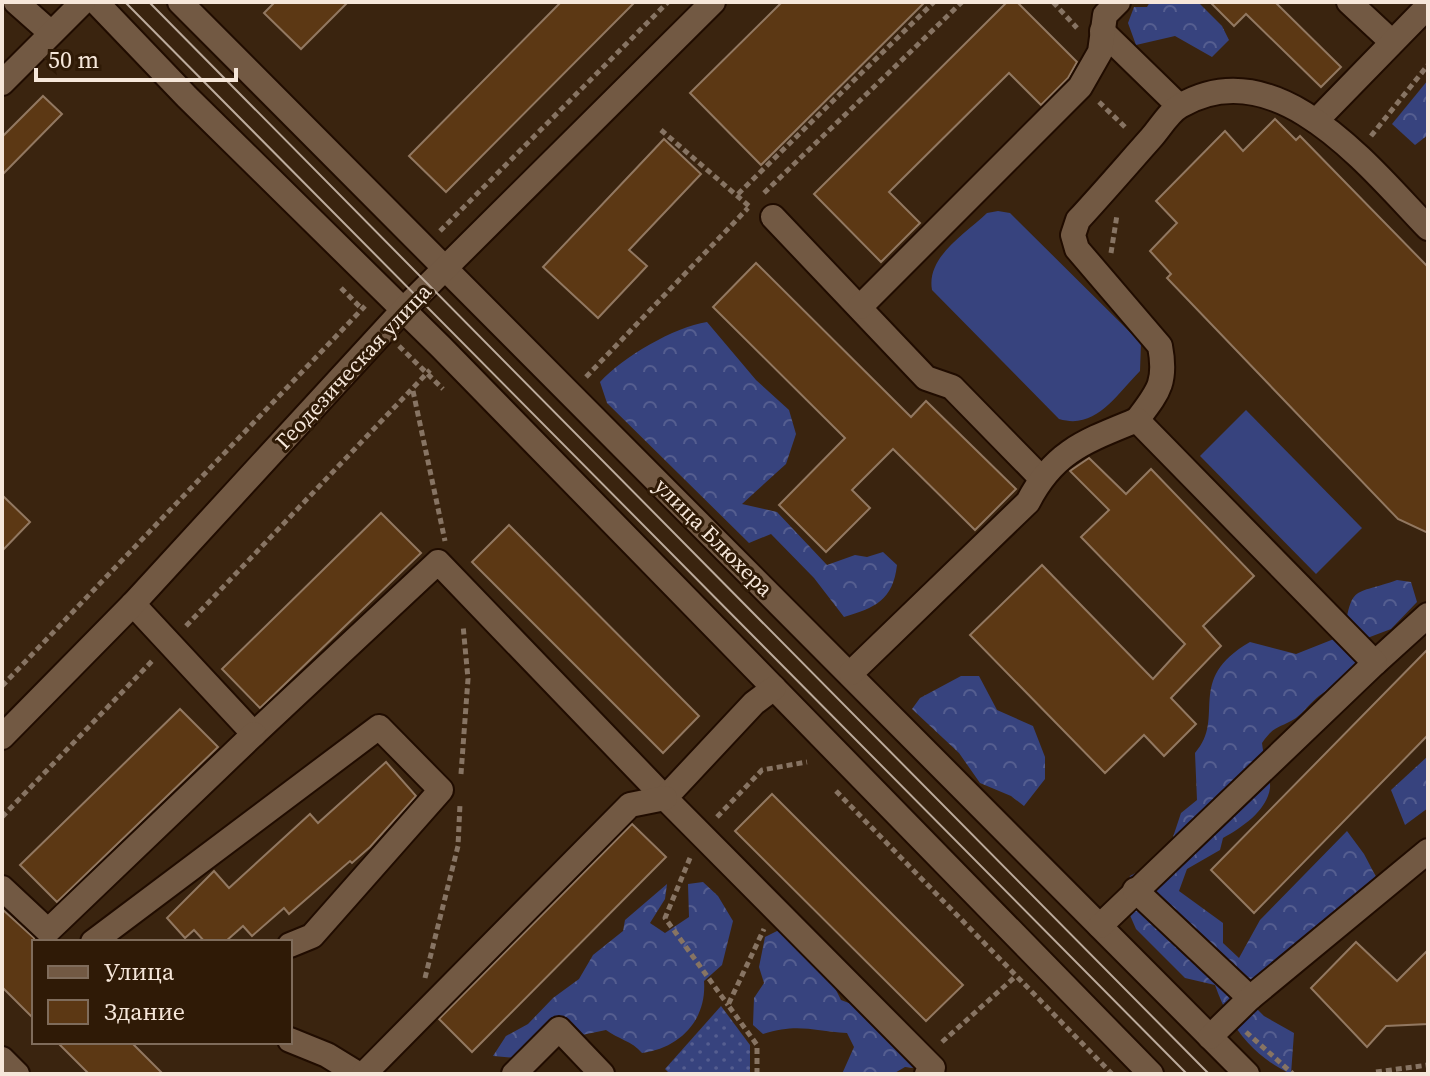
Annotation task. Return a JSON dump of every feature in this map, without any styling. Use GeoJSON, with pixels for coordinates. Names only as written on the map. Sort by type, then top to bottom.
{"type":"FeatureCollection","features":[{"type":"Feature","properties":{"kind":"street"},"geometry":{"type":"LineString","coordinates":[[16,2],[51,33]]}},
{"type":"Feature","properties":{"kind":"street"},"geometry":{"type":"LineString","coordinates":[[2,83],[83,2]]}},
{"type":"Feature","properties":{"kind":"street"},"geometry":{"type":"LineString","coordinates":[[96,2],[187,97],[404,309],[1151,1074]]}},
{"type":"Feature","properties":{"kind":"street","name":"улица Блюхера"},"geometry":{"type":"LineString","coordinates":[[180,2],[1247,1074]]}},
{"type":"Feature","properties":{"kind":"street","name":"Геодезическая улица"},"geometry":{"type":"LineString","coordinates":[[2,737],[133,604],[404,309],[713,2]]}},
{"type":"Feature","properties":{"kind":"street"},"geometry":{"type":"LineString","coordinates":[[860,307],[1080,87],[1100,52],[1105,15],[1118,2]]}},
{"type":"Feature","properties":{"kind":"street"},"geometry":{"type":"LineString","coordinates":[[1349,2],[1392,42]]}},
{"type":"Feature","properties":{"kind":"street"},"geometry":{"type":"LineString","coordinates":[[1316,121],[1428,6]]}},
{"type":"Feature","properties":{"kind":"street"},"geometry":{"type":"LineString","coordinates":[[1102,31],[1179,106]]}},
{"type":"Feature","properties":{"kind":"street"},"geometry":{"type":"LineString","coordinates":[[851,673],[1028,502],[1041,478],[1074,445],[1137,420],[1161,388],[1164,367],[1160,346],[1077,249],[1073,235],[1078,220],[1179,106],[1213,95],[1248,91],[1283,101],[1316,121],[1357,154],[1428,228]]}},
{"type":"Feature","properties":{"kind":"street"},"geometry":{"type":"LineString","coordinates":[[773,217],[926,378],[952,387],[1041,478]]}},
{"type":"Feature","properties":{"kind":"street"},"geometry":{"type":"LineString","coordinates":[[1137,420],[1375,663]]}},
{"type":"Feature","properties":{"kind":"street"},"geometry":{"type":"LineString","coordinates":[[2,888],[58,936],[254,734],[438,562],[926,1066]]}},
{"type":"Feature","properties":{"kind":"street"},"geometry":{"type":"LineString","coordinates":[[133,604],[254,734]]}},
{"type":"Feature","properties":{"kind":"street"},"geometry":{"type":"LineString","coordinates":[[1100,926],[1428,615]]}},
{"type":"Feature","properties":{"kind":"street"},"geometry":{"type":"LineString","coordinates":[[364,1074],[630,805],[665,798],[754,703],[774,688]]}},
{"type":"Feature","properties":{"kind":"street"},"geometry":{"type":"LineString","coordinates":[[96,940],[379,727],[441,790],[312,936],[292,944]]}},
{"type":"Feature","properties":{"kind":"street"},"geometry":{"type":"LineString","coordinates":[[1210,1037],[1250,998],[1427,854]]}},
{"type":"Feature","properties":{"kind":"street"},"geometry":{"type":"LineString","coordinates":[[1135,890],[1250,998]]}},
{"type":"Feature","properties":{"kind":"street"},"geometry":{"type":"LineString","coordinates":[[514,1074],[559,1029],[602,1074]]}},
{"type":"Feature","properties":{"kind":"street"},"geometry":{"type":"LineString","coordinates":[[292,1041],[327,1055],[358,1074]]}},
{"type":"Feature","properties":{"kind":"street"},"geometry":{"type":"LineString","coordinates":[[2,1059],[17,1074]]}},
{"type":"Feature","properties":{"kind":"path"},"geometry":{"type":"LineString","coordinates":[[423,249],[668,2]]}},
{"type":"Feature","properties":{"kind":"path"},"geometry":{"type":"LineString","coordinates":[[738,194],[934,2]]}},
{"type":"Feature","properties":{"kind":"path"},"geometry":{"type":"LineString","coordinates":[[1357,154],[1428,65]]}},
{"type":"Feature","properties":{"kind":"path"},"geometry":{"type":"LineString","coordinates":[[1101,103],[1144,146]]}},
{"type":"Feature","properties":{"kind":"path"},"geometry":{"type":"LineString","coordinates":[[661,130],[750,207]]}},
{"type":"Feature","properties":{"kind":"path"},"geometry":{"type":"LineString","coordinates":[[1107,282],[1117,212]]}},
{"type":"Feature","properties":{"kind":"path"},"geometry":{"type":"LineString","coordinates":[[2,686],[382,287]]}},
{"type":"Feature","properties":{"kind":"path"},"geometry":{"type":"LineString","coordinates":[[2,817],[428,374]]}},
{"type":"Feature","properties":{"kind":"path"},"geometry":{"type":"LineString","coordinates":[[412,390],[447,552]]}},
{"type":"Feature","properties":{"kind":"path"},"geometry":{"type":"LineString","coordinates":[[757,1074],[757,1045],[728,1005],[761,932],[779,914]]}},
{"type":"Feature","properties":{"kind":"path"},"geometry":{"type":"LineString","coordinates":[[926,1066],[1016,976]]}},
{"type":"Feature","properties":{"kind":"path"},"geometry":{"type":"LineString","coordinates":[[1376,1072],[1428,1065]]}},
{"type":"Feature","properties":{"kind":"green space"},"geometry":{"type":"Polygon","coordinates":[[[1150,2],[1198,2],[1222,26],[1229,40],[1212,57],[1175,36],[1136,45],[1128,23],[1134,7],[1147,7],[1150,2]]]}},
{"type":"Feature","properties":{"kind":"green space"},"geometry":{"type":"Polygon","coordinates":[[[1428,80],[1428,135],[1415,145],[1392,124],[1428,80]]]}},
{"type":"Feature","properties":{"kind":"green space"},"geometry":{"type":"Polygon","coordinates":[[[987,213],[1010,213],[1141,343],[1140,371],[1104,408],[1084,420],[1059,419],[932,290],[935,267],[949,247],[987,213]]]}},
{"type":"Feature","properties":{"kind":"green space"},"geometry":{"type":"Polygon","coordinates":[[[707,322],[756,380],[789,410],[796,434],[786,464],[742,504],[777,512],[827,565],[855,555],[867,557],[883,552],[897,565],[895,577],[887,594],[873,606],[844,617],[814,578],[771,534],[749,543],[607,403],[600,382],[610,372],[650,344],[707,322]]]}},
{"type":"Feature","properties":{"kind":"green space"},"geometry":{"type":"Polygon","coordinates":[[[1246,410],[1362,528],[1316,574],[1200,456],[1246,410]]]}},
{"type":"Feature","properties":{"kind":"green space"},"geometry":{"type":"Polygon","coordinates":[[[1397,580],[1411,582],[1417,602],[1391,629],[1362,640],[1358,662],[1350,675],[1319,696],[1296,718],[1266,737],[1262,743],[1270,788],[1264,804],[1245,824],[1223,838],[1220,850],[1187,869],[1179,891],[1223,923],[1223,943],[1239,958],[1260,920],[1347,831],[1364,854],[1383,890],[1251,1003],[1264,1016],[1294,1033],[1291,1074],[1265,1058],[1244,1038],[1227,1013],[1215,985],[1185,978],[1136,929],[1122,897],[1130,876],[1155,863],[1172,840],[1181,813],[1197,800],[1195,753],[1208,726],[1212,684],[1218,670],[1230,656],[1250,642],[1296,654],[1344,635],[1349,607],[1357,594],[1397,580]]]}},
{"type":"Feature","properties":{"kind":"green space"},"geometry":{"type":"Polygon","coordinates":[[[961,676],[979,676],[997,710],[1033,726],[1045,757],[1045,779],[1024,806],[1011,796],[980,783],[959,753],[912,709],[920,698],[961,676]]]}},
{"type":"Feature","properties":{"kind":"green space"},"geometry":{"type":"Polygon","coordinates":[[[1428,756],[1428,808],[1405,825],[1391,790],[1428,756]]]}},
{"type":"Feature","properties":{"kind":"green space"},"geometry":{"type":"Polygon","coordinates":[[[703,882],[718,896],[733,921],[722,965],[704,981],[704,995],[696,1020],[679,1038],[656,1050],[642,1053],[606,1030],[582,1035],[570,1031],[526,1059],[493,1056],[506,1036],[528,1024],[553,998],[579,979],[593,955],[623,931],[625,920],[667,884],[665,899],[650,923],[665,933],[689,917],[688,884],[703,882]]]}},
{"type":"Feature","properties":{"kind":"green space"},"geometry":{"type":"Polygon","coordinates":[[[783,928],[828,974],[841,1000],[862,1008],[900,1044],[915,1068],[905,1067],[893,1074],[842,1074],[854,1047],[847,1033],[796,1028],[763,1034],[753,1025],[754,998],[764,983],[759,967],[765,937],[783,928]]]}},
{"type":"Feature","properties":{"kind":"green space"},"geometry":{"type":"Polygon","coordinates":[[[721,1006],[750,1045],[750,1074],[670,1074],[665,1069],[721,1006]]]}},
{"type":"Feature","properties":{"kind":"building"},"geometry":{"type":"Polygon","coordinates":[[[275,2],[348,2],[301,49],[264,13],[275,2]]]}},
{"type":"Feature","properties":{"kind":"building"},"geometry":{"type":"Polygon","coordinates":[[[561,2],[635,2],[446,192],[409,156],[561,2]]]}},
{"type":"Feature","properties":{"kind":"building"},"geometry":{"type":"Polygon","coordinates":[[[782,2],[925,2],[761,165],[690,93],[782,2]]]}},
{"type":"Feature","properties":{"kind":"building"},"geometry":{"type":"Polygon","coordinates":[[[1007,2],[1017,2],[1077,62],[1068,78],[1041,105],[1009,73],[889,192],[920,223],[881,262],[814,194],[1007,2]]]}},
{"type":"Feature","properties":{"kind":"building"},"geometry":{"type":"Polygon","coordinates":[[[1210,2],[1275,2],[1341,67],[1321,87],[1246,14],[1234,26],[1210,2]]]}},
{"type":"Feature","properties":{"kind":"building"},"geometry":{"type":"Polygon","coordinates":[[[43,96],[62,114],[2,175],[2,137],[43,96]]]}},
{"type":"Feature","properties":{"kind":"building"},"geometry":{"type":"Polygon","coordinates":[[[1275,119],[1296,140],[1300,136],[1428,267],[1428,533],[1398,519],[1167,278],[1171,274],[1150,251],[1177,223],[1156,201],[1225,131],[1243,151],[1275,119]]]}},
{"type":"Feature","properties":{"kind":"building"},"geometry":{"type":"Polygon","coordinates":[[[664,139],[701,174],[629,250],[647,266],[598,318],[543,267],[664,139]]]}},
{"type":"Feature","properties":{"kind":"building"},"geometry":{"type":"Polygon","coordinates":[[[756,263],[911,417],[926,401],[1016,489],[975,530],[893,449],[852,490],[870,508],[826,552],[779,505],[845,438],[713,307],[756,263]]]}},
{"type":"Feature","properties":{"kind":"building"},"geometry":{"type":"Polygon","coordinates":[[[1089,458],[1126,494],[1151,469],[1254,576],[1203,626],[1221,646],[1171,698],[1196,724],[1164,756],[1144,735],[1105,773],[970,635],[1042,565],[1153,679],[1185,644],[1081,537],[1109,510],[1070,471],[1089,458]]]}},
{"type":"Feature","properties":{"kind":"building"},"geometry":{"type":"Polygon","coordinates":[[[2,495],[30,522],[2,551],[2,495]]]}},
{"type":"Feature","properties":{"kind":"building"},"geometry":{"type":"Polygon","coordinates":[[[381,513],[421,553],[260,708],[222,669],[381,513]]]}},
{"type":"Feature","properties":{"kind":"building"},"geometry":{"type":"Polygon","coordinates":[[[509,525],[699,716],[663,753],[472,562],[509,525]]]}},
{"type":"Feature","properties":{"kind":"building"},"geometry":{"type":"Polygon","coordinates":[[[1428,649],[1428,735],[1254,913],[1211,870],[1428,649]]]}},
{"type":"Feature","properties":{"kind":"building"},"geometry":{"type":"Polygon","coordinates":[[[180,709],[218,747],[57,902],[20,865],[180,709]]]}},
{"type":"Feature","properties":{"kind":"building"},"geometry":{"type":"Polygon","coordinates":[[[386,762],[416,796],[352,863],[350,861],[289,914],[284,908],[252,936],[243,926],[227,940],[203,940],[194,930],[185,938],[167,918],[214,871],[229,888],[310,814],[318,823],[386,762]]]}},
{"type":"Feature","properties":{"kind":"building"},"geometry":{"type":"Polygon","coordinates":[[[772,794],[963,985],[926,1021],[735,831],[772,794]]]}},
{"type":"Feature","properties":{"kind":"building"},"geometry":{"type":"Polygon","coordinates":[[[632,824],[666,857],[472,1052],[439,1019],[632,824]]]}},
{"type":"Feature","properties":{"kind":"building"},"geometry":{"type":"Polygon","coordinates":[[[2,909],[34,938],[32,1017],[2,987],[2,909]]]}},
{"type":"Feature","properties":{"kind":"building"},"geometry":{"type":"Polygon","coordinates":[[[1356,942],[1397,981],[1428,950],[1428,1024],[1386,1026],[1367,1047],[1311,988],[1356,942]]]}},
{"type":"Feature","properties":{"kind":"building"},"geometry":{"type":"Polygon","coordinates":[[[59,1044],[133,1044],[163,1074],[89,1074],[59,1044]]]}},
{"type":"Feature","properties":{"kind":"tram line"},"geometry":{"type":"LineString","coordinates":[[125,2],[1187,1074]]}},
{"type":"Feature","properties":{"kind":"tram line"},"geometry":{"type":"LineString","coordinates":[[149,2],[1209,1074]]}}]}
